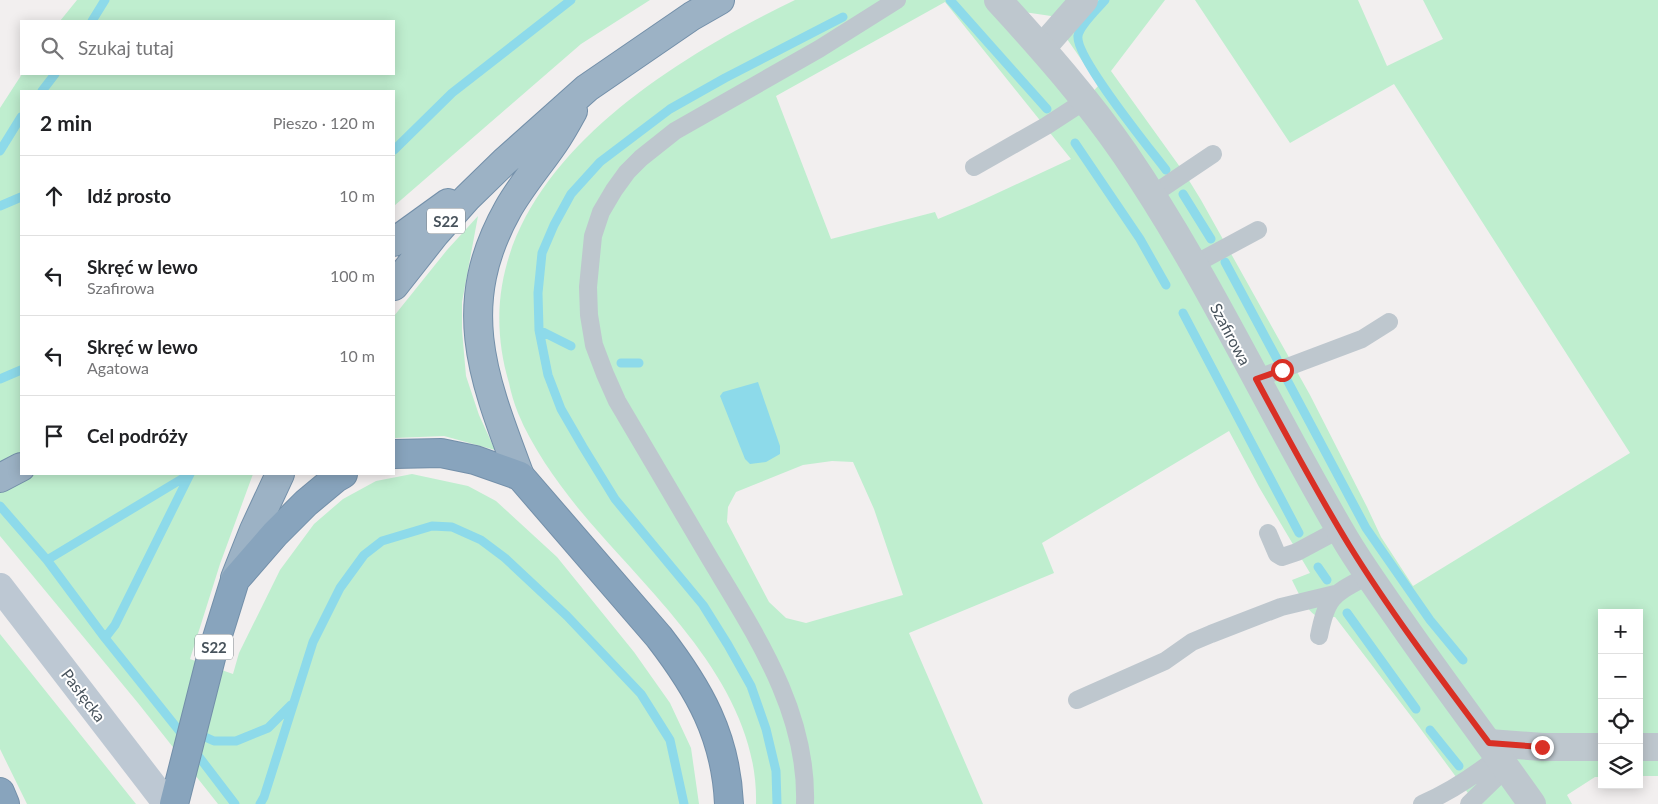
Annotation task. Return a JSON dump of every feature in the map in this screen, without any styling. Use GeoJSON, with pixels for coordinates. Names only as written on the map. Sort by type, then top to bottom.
{"type":"FeatureCollection","features":[{"type":"Feature","properties":{"kind":"highway","name":"S22"},"geometry":{"type":"LineString","coordinates":[[395,285],[451,216],[504,162],[587,88],[692,16],[720,0]]}},
{"type":"Feature","properties":{"kind":"highway"},"geometry":{"type":"LineString","coordinates":[[587,88],[555,142],[508,209],[492,243],[481,281],[478,328],[484,375],[520,476],[653,630],[698,693],[722,750],[728,778],[729,804]]}},
{"type":"Feature","properties":{"kind":"highway","name":"S22"},"geometry":{"type":"LineString","coordinates":[[395,241],[504,162]]}},
{"type":"Feature","properties":{"kind":"highway"},"geometry":{"type":"LineString","coordinates":[[395,454],[441,454],[475,460],[520,476]]}},
{"type":"Feature","properties":{"kind":"highway"},"geometry":{"type":"LineString","coordinates":[[0,478],[20,468]]}},
{"type":"Feature","properties":{"kind":"highway","name":"S22"},"geometry":{"type":"LineString","coordinates":[[174,804],[212,654],[235,580],[254,530],[280,475]]}},
{"type":"Feature","properties":{"kind":"highway"},"geometry":{"type":"LineString","coordinates":[[235,580],[275,534],[306,503],[342,475]]}},
{"type":"Feature","properties":{"kind":"highway"},"geometry":{"type":"LineString","coordinates":[[0,792],[5,804]]}},
{"type":"Feature","properties":{"kind":"main road","name":"Pasłęcka"},"geometry":{"type":"LineString","coordinates":[[0,587],[166,804]]}},
{"type":"Feature","properties":{"kind":"street","name":"Szafirowa"},"geometry":{"type":"LineString","coordinates":[[998,0],[1086,100],[1125,154],[1152,195],[1193,266],[1340,529],[1368,575],[1532,804]]}},
{"type":"Feature","properties":{"kind":"street"},"geometry":{"type":"LineString","coordinates":[[1042,48],[1084,0]]}},
{"type":"Feature","properties":{"kind":"street"},"geometry":{"type":"LineString","coordinates":[[1498,756],[1542,747],[1598,747]]}},
{"type":"Feature","properties":{"kind":"street"},"geometry":{"type":"LineString","coordinates":[[1643,747],[1658,747]]}},
{"type":"Feature","properties":{"kind":"lane"},"geometry":{"type":"LineString","coordinates":[[805,804],[802,758],[796,730],[790,707],[776,676],[753,632],[617,401],[605,374],[594,345],[590,315],[590,264],[594,236],[601,212],[627,172],[641,158],[675,131],[819,49],[898,0]]}},
{"type":"Feature","properties":{"kind":"lane"},"geometry":{"type":"LineString","coordinates":[[974,167],[1046,126],[1086,100]]}},
{"type":"Feature","properties":{"kind":"lane"},"geometry":{"type":"LineString","coordinates":[[1152,195],[1214,154]]}},
{"type":"Feature","properties":{"kind":"lane"},"geometry":{"type":"LineString","coordinates":[[1193,266],[1258,230]]}},
{"type":"Feature","properties":{"kind":"lane"},"geometry":{"type":"LineString","coordinates":[[1256,379],[1362,339],[1390,322]]}},
{"type":"Feature","properties":{"kind":"lane"},"geometry":{"type":"LineString","coordinates":[[1268,533],[1277,554],[1282,557],[1297,552],[1340,529]]}},
{"type":"Feature","properties":{"kind":"lane"},"geometry":{"type":"LineString","coordinates":[[1077,700],[1165,661],[1192,642],[1281,607],[1335,594],[1368,575]]}},
{"type":"Feature","properties":{"kind":"lane"},"geometry":{"type":"LineString","coordinates":[[1319,636],[1325,609],[1335,594]]}},
{"type":"Feature","properties":{"kind":"lane"},"geometry":{"type":"LineString","coordinates":[[1422,804],[1445,794],[1461,784],[1498,756]]}},
{"type":"Feature","properties":{"kind":"lane"},"geometry":{"type":"LineString","coordinates":[[1469,804],[1498,756]]}},
{"type":"Feature","properties":{"kind":"green space"},"geometry":{"type":"Polygon","coordinates":[[[77,0],[650,0],[581,44],[395,205],[395,90],[20,90],[20,475],[253,475],[220,564],[190,659],[233,674],[239,653],[280,570],[314,524],[343,499],[376,481],[412,474],[468,486],[496,501],[557,557],[634,652],[670,703],[691,748],[699,804],[218,804],[138,703],[0,536],[0,108],[21,75],[395,75],[395,20],[61,20],[77,0]]]}},
{"type":"Feature","properties":{"kind":"green space"},"geometry":{"type":"Polygon","coordinates":[[[795,0],[998,0],[1086,99],[1099,85],[1051,16],[1024,12],[1013,0],[1165,0],[1111,71],[1185,174],[1201,200],[1310,395],[1381,537],[1413,586],[1630,453],[1394,84],[1290,143],[1195,0],[1358,0],[1387,66],[1443,39],[1423,0],[1658,0],[1658,776],[1643,776],[1643,609],[1598,609],[1598,777],[1595,777],[1567,795],[1572,804],[1476,804],[1335,617],[1322,618],[1317,616],[1304,603],[1292,580],[1310,573],[1259,487],[1229,431],[1042,543],[1054,573],[909,633],[983,804],[756,804],[752,760],[739,719],[719,680],[694,643],[666,607],[578,508],[530,438],[518,413],[509,383],[499,315],[510,254],[537,197],[577,147],[627,102],[682,63],[739,29],[795,0]],[[945,2],[776,96],[831,239],[935,212],[938,219],[1071,159],[945,2]],[[832,461],[803,465],[736,492],[728,507],[727,522],[769,602],[786,618],[806,623],[903,595],[874,509],[853,462],[832,461]]]}},
{"type":"Feature","properties":{"kind":"green space"},"geometry":{"type":"Polygon","coordinates":[[[478,216],[462,302],[462,330],[466,376],[479,415],[495,450],[444,436],[395,438],[395,315],[447,250],[478,216]]]}},
{"type":"Feature","properties":{"kind":"green space"},"geometry":{"type":"Polygon","coordinates":[[[0,634],[136,804],[27,804],[0,749],[0,634]]]}},
{"type":"Feature","properties":{"kind":"water"},"geometry":{"type":"Polygon","coordinates":[[[758,382],[780,446],[780,454],[766,462],[750,464],[745,459],[720,396],[723,392],[758,382]]]}},
{"type":"Feature","properties":{"kind":"waterway"},"geometry":{"type":"LineString","coordinates":[[93,20],[105,0]]}},
{"type":"Feature","properties":{"kind":"waterway"},"geometry":{"type":"LineString","coordinates":[[395,149],[452,93],[571,0]]}},
{"type":"Feature","properties":{"kind":"waterway"},"geometry":{"type":"LineString","coordinates":[[950,0],[1047,109]]}},
{"type":"Feature","properties":{"kind":"waterway"},"geometry":{"type":"LineString","coordinates":[[1105,0],[1085,22],[1079,32],[1080,47],[1100,82],[1166,170]]}},
{"type":"Feature","properties":{"kind":"waterway"},"geometry":{"type":"LineString","coordinates":[[777,804],[776,771],[766,729],[751,686],[703,605],[615,499],[561,409],[548,375],[539,330],[538,293],[542,253],[554,225],[571,194],[600,162],[670,109],[725,78],[843,17]]}},
{"type":"Feature","properties":{"kind":"waterway"},"geometry":{"type":"LineString","coordinates":[[43,90],[54,75]]}},
{"type":"Feature","properties":{"kind":"waterway"},"geometry":{"type":"LineString","coordinates":[[0,151],[20,119]]}},
{"type":"Feature","properties":{"kind":"waterway"},"geometry":{"type":"LineString","coordinates":[[1075,143],[1140,239],[1166,285]]}},
{"type":"Feature","properties":{"kind":"waterway"},"geometry":{"type":"LineString","coordinates":[[1183,194],[1211,239]]}},
{"type":"Feature","properties":{"kind":"waterway"},"geometry":{"type":"LineString","coordinates":[[0,206],[20,197]]}},
{"type":"Feature","properties":{"kind":"waterway"},"geometry":{"type":"LineString","coordinates":[[1225,262],[1277,359]]}},
{"type":"Feature","properties":{"kind":"waterway"},"geometry":{"type":"LineString","coordinates":[[1183,313],[1299,533]]}},
{"type":"Feature","properties":{"kind":"waterway"},"geometry":{"type":"LineString","coordinates":[[539,330],[571,346]]}},
{"type":"Feature","properties":{"kind":"waterway"},"geometry":{"type":"LineString","coordinates":[[621,363],[639,363]]}},
{"type":"Feature","properties":{"kind":"waterway"},"geometry":{"type":"LineString","coordinates":[[0,379],[20,370]]}},
{"type":"Feature","properties":{"kind":"waterway"},"geometry":{"type":"LineString","coordinates":[[1286,378],[1366,528],[1430,620],[1463,660]]}},
{"type":"Feature","properties":{"kind":"waterway"},"geometry":{"type":"LineString","coordinates":[[47,560],[188,475]]}},
{"type":"Feature","properties":{"kind":"waterway"},"geometry":{"type":"LineString","coordinates":[[105,638],[115,625],[190,475]]}},
{"type":"Feature","properties":{"kind":"waterway"},"geometry":{"type":"LineString","coordinates":[[0,506],[47,560],[105,638],[185,738]]}},
{"type":"Feature","properties":{"kind":"waterway"},"geometry":{"type":"LineString","coordinates":[[260,804],[264,797],[313,642],[340,588],[364,555],[382,541],[432,526],[452,527],[481,540],[505,558],[567,616],[641,694],[670,740],[684,804]]}},
{"type":"Feature","properties":{"kind":"waterway"},"geometry":{"type":"LineString","coordinates":[[1318,567],[1327,580]]}},
{"type":"Feature","properties":{"kind":"waterway"},"geometry":{"type":"LineString","coordinates":[[1347,613],[1416,709]]}},
{"type":"Feature","properties":{"kind":"waterway"},"geometry":{"type":"LineString","coordinates":[[196,733],[214,741],[236,741],[268,728],[291,705]]}},
{"type":"Feature","properties":{"kind":"waterway"},"geometry":{"type":"LineString","coordinates":[[1430,730],[1459,766]]}},
{"type":"Feature","properties":{"kind":"waterway"},"geometry":{"type":"LineString","coordinates":[[193,749],[235,804]]}},
{"type":"Feature","properties":{"kind":"route"},"geometry":{"type":"LineString","coordinates":[[1282,370],[1256,379],[1303,466],[1368,575],[1433,668],[1489,743],[1542,747]]}}]}
